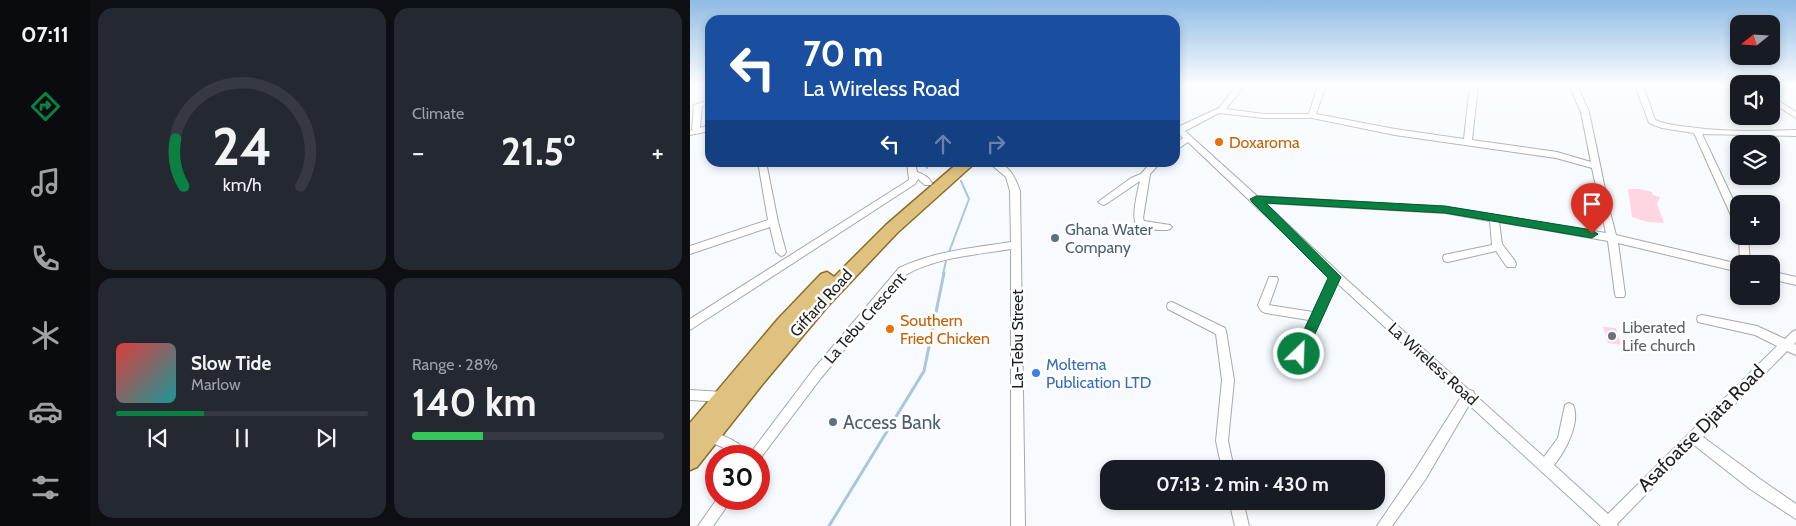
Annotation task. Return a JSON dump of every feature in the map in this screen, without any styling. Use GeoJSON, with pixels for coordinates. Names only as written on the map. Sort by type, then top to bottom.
{"type":"FeatureCollection","features":[{"type":"Feature","properties":{"kind":"main road","name":"Giffard Road"},"geometry":{"type":"LineString","coordinates":[[690,438],[784,324],[840,266],[928,183],[949,167]]}},
{"type":"Feature","properties":{"kind":"main road","name":"Giffard Road"},"geometry":{"type":"LineString","coordinates":[[690,460],[792,333],[848,272],[903,218],[963,167]]}},
{"type":"Feature","properties":{"kind":"street"},"geometry":{"type":"LineString","coordinates":[[693,132],[694,110]]}},
{"type":"Feature","properties":{"kind":"street"},"geometry":{"type":"LineString","coordinates":[[1180,127],[1221,110],[1264,116],[1312,116],[1396,132],[1557,155],[1596,167]]}},
{"type":"Feature","properties":{"kind":"street"},"geometry":{"type":"LineString","coordinates":[[1312,116],[1314,110]]}},
{"type":"Feature","properties":{"kind":"street"},"geometry":{"type":"LineString","coordinates":[[1468,143],[1471,110]]}},
{"type":"Feature","properties":{"kind":"street"},"geometry":{"type":"LineString","coordinates":[[1584,110],[1612,238],[1620,294]]}},
{"type":"Feature","properties":{"kind":"street"},"geometry":{"type":"LineString","coordinates":[[1648,110],[1655,124],[1721,133],[1796,133]]}},
{"type":"Feature","properties":{"kind":"street"},"geometry":{"type":"LineString","coordinates":[[1696,130],[1730,203]]}},
{"type":"Feature","properties":{"kind":"street","name":"La Wireless Road"},"geometry":{"type":"LineString","coordinates":[[1180,131],[1256,199],[1335,277],[1610,524]]}},
{"type":"Feature","properties":{"kind":"street"},"geometry":{"type":"LineString","coordinates":[[1180,144],[1188,138]]}},
{"type":"Feature","properties":{"kind":"street"},"geometry":{"type":"LineString","coordinates":[[763,167],[773,222],[781,252]]}},
{"type":"Feature","properties":{"kind":"street"},"geometry":{"type":"LineString","coordinates":[[690,325],[912,182],[914,174],[912,167]]}},
{"type":"Feature","properties":{"kind":"street","name":"La-Tebu Street"},"geometry":{"type":"LineString","coordinates":[[999,167],[1006,172],[1016,191],[1018,526]]}},
{"type":"Feature","properties":{"kind":"street"},"geometry":{"type":"LineString","coordinates":[[1151,167],[1145,176],[1138,218],[1140,224],[1167,227]]}},
{"type":"Feature","properties":{"kind":"street"},"geometry":{"type":"LineString","coordinates":[[914,174],[920,176],[928,183]]}},
{"type":"Feature","properties":{"kind":"street"},"geometry":{"type":"LineString","coordinates":[[1104,202],[1128,184],[1145,176]]}},
{"type":"Feature","properties":{"kind":"street"},"geometry":{"type":"LineString","coordinates":[[1256,199],[1405,206],[1445,210],[1612,238],[1730,266]]}},
{"type":"Feature","properties":{"kind":"street"},"geometry":{"type":"LineString","coordinates":[[1494,217],[1498,247],[1510,264]]}},
{"type":"Feature","properties":{"kind":"street"},"geometry":{"type":"LineString","coordinates":[[690,250],[773,222]]}},
{"type":"Feature","properties":{"kind":"street","name":"La Tebu Crescent"},"geometry":{"type":"LineString","coordinates":[[763,445],[817,374],[903,271],[932,259],[1016,245]]}},
{"type":"Feature","properties":{"kind":"street"},"geometry":{"type":"LineString","coordinates":[[1448,258],[1498,247]]}},
{"type":"Feature","properties":{"kind":"street"},"geometry":{"type":"LineString","coordinates":[[1299,354],[1335,277]]}},
{"type":"Feature","properties":{"kind":"street"},"geometry":{"type":"LineString","coordinates":[[1780,277],[1796,281]]}},
{"type":"Feature","properties":{"kind":"street"},"geometry":{"type":"LineString","coordinates":[[1273,280],[1263,305],[1266,309],[1315,317]]}},
{"type":"Feature","properties":{"kind":"street"},"geometry":{"type":"LineString","coordinates":[[1172,306],[1221,331],[1228,380],[1222,440],[1226,460]]}},
{"type":"Feature","properties":{"kind":"street"},"geometry":{"type":"LineString","coordinates":[[1702,319],[1757,331],[1791,347]]}},
{"type":"Feature","properties":{"kind":"street","name":"Asafoatse Djata Road"},"geometry":{"type":"LineString","coordinates":[[1610,524],[1693,436],[1791,347],[1796,335]]}},
{"type":"Feature","properties":{"kind":"street"},"geometry":{"type":"LineString","coordinates":[[690,395],[723,397]]}},
{"type":"Feature","properties":{"kind":"street"},"geometry":{"type":"LineString","coordinates":[[1384,526],[1420,475],[1469,396]]}},
{"type":"Feature","properties":{"kind":"street"},"geometry":{"type":"LineString","coordinates":[[1545,466],[1560,449],[1567,430],[1569,409]]}},
{"type":"Feature","properties":{"kind":"street"},"geometry":{"type":"LineString","coordinates":[[709,436],[729,445]]}},
{"type":"Feature","properties":{"kind":"street"},"geometry":{"type":"LineString","coordinates":[[1693,436],[1755,484],[1796,512]]}},
{"type":"Feature","properties":{"kind":"street"},"geometry":{"type":"LineString","coordinates":[[705,526],[717,510]]}},
{"type":"Feature","properties":{"kind":"street"},"geometry":{"type":"LineString","coordinates":[[1238,510],[1242,526]]}},
{"type":"Feature","properties":{"kind":"building"},"geometry":{"type":"Polygon","coordinates":[[[1628,189],[1652,192],[1653,195],[1660,197],[1657,204],[1664,223],[1648,222],[1632,217],[1628,189]]]}},
{"type":"Feature","properties":{"kind":"building","name":"Liberated Life church"},"geometry":{"type":"Polygon","coordinates":[[[1603,327],[1616,328],[1621,345],[1608,343],[1603,327]]]}},
{"type":"Feature","properties":{"kind":"waterway"},"geometry":{"type":"LineString","coordinates":[[949,252],[969,199],[961,181]]}},
{"type":"Feature","properties":{"kind":"waterway"},"geometry":{"type":"LineString","coordinates":[[943,274],[946,261]]}},
{"type":"Feature","properties":{"kind":"waterway"},"geometry":{"type":"LineString","coordinates":[[829,526],[924,371],[944,273]]}},
{"type":"Feature","properties":{"kind":"place","name":"Doxaroma"},"geometry":{"type":"Point","coordinates":[1219,142]}},
{"type":"Feature","properties":{"kind":"place","name":"Ghana Water Company"},"geometry":{"type":"Point","coordinates":[1055,238]}},
{"type":"Feature","properties":{"kind":"place","name":"Southern Fried Chicken"},"geometry":{"type":"Point","coordinates":[890,329]}},
{"type":"Feature","properties":{"kind":"place","name":"Liberated Life church"},"geometry":{"type":"Point","coordinates":[1612,336]}},
{"type":"Feature","properties":{"kind":"place","name":"Moltema Publication LTD"},"geometry":{"type":"Point","coordinates":[1036,373]}},
{"type":"Feature","properties":{"kind":"place","name":"Access Bank"},"geometry":{"type":"Point","coordinates":[833,422]}},
{"type":"Feature","properties":{"kind":"route"},"geometry":{"type":"LineString","coordinates":[[1299,354],[1335,277],[1256,199],[1405,206],[1445,210],[1592,234]]}}]}
